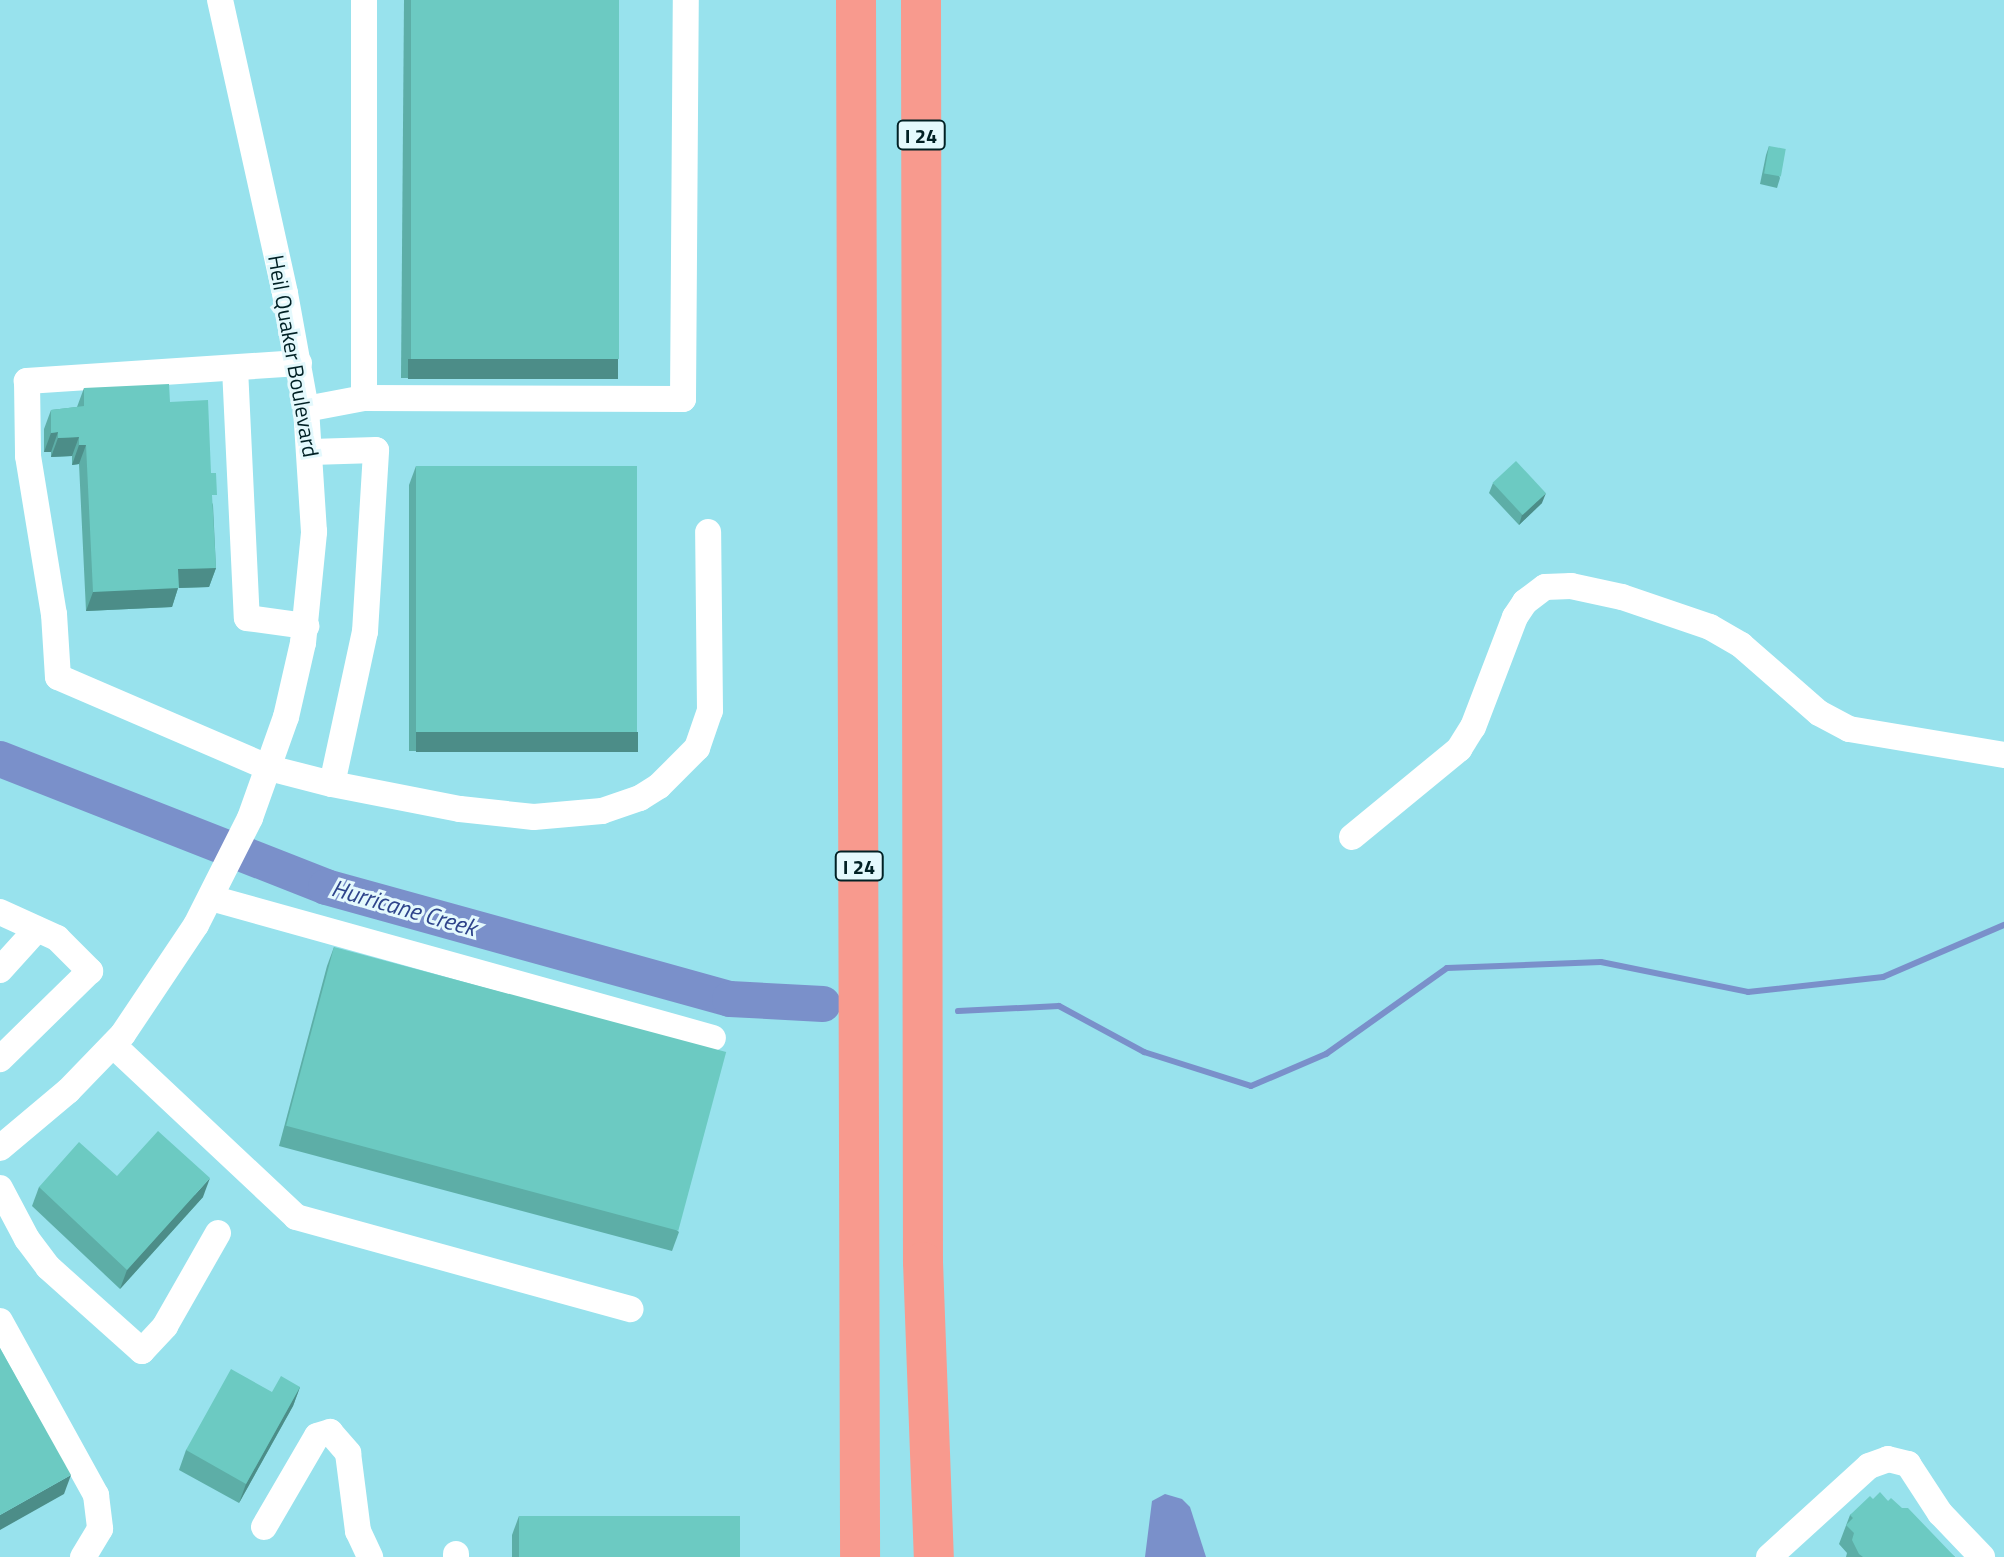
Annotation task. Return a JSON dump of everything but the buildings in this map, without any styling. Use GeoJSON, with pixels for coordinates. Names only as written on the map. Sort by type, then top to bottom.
{"type":"FeatureCollection","features":[{"type":"Feature","properties":{"kind":"highway","name":"I 24"},"geometry":{"type":"LineString","coordinates":[[856,0],[860,1557]]}},
{"type":"Feature","properties":{"kind":"highway","name":"I 24"},"geometry":{"type":"LineString","coordinates":[[921,0],[923,1262],[935,1544]]}},
{"type":"Feature","properties":{"kind":"street","name":"Heil Quaker Boulevard"},"geometry":{"type":"LineString","coordinates":[[0,1148],[68,1091],[113,1045],[162,979],[211,898],[241,841],[269,768],[286,717],[306,626],[313,555],[311,452],[306,409],[299,363],[220,0]]}},
{"type":"Feature","properties":{"kind":"street"},"geometry":{"type":"LineString","coordinates":[[364,0],[364,398]]}},
{"type":"Feature","properties":{"kind":"street"},"geometry":{"type":"LineString","coordinates":[[306,409],[364,398],[683,399],[686,0]]}},
{"type":"Feature","properties":{"kind":"street"},"geometry":{"type":"LineString","coordinates":[[299,363],[27,381],[28,456],[54,614],[58,677],[269,768],[332,784],[460,809],[534,817],[602,811],[640,798],[659,786],[697,748],[710,711],[708,532]]}},
{"type":"Feature","properties":{"kind":"street"},"geometry":{"type":"LineString","coordinates":[[235,368],[247,618],[306,626]]}},
{"type":"Feature","properties":{"kind":"street"},"geometry":{"type":"LineString","coordinates":[[311,452],[376,450],[365,632],[332,784]]}},
{"type":"Feature","properties":{"kind":"street"},"geometry":{"type":"LineString","coordinates":[[1352,837],[1459,749],[1473,727],[1515,617],[1525,602],[1545,587],[1583,588],[1701,622],[1733,639],[1819,713],[1849,729],[2004,755]]}},
{"type":"Feature","properties":{"kind":"street"},"geometry":{"type":"LineString","coordinates":[[211,898],[713,1038]]}},
{"type":"Feature","properties":{"kind":"street"},"geometry":{"type":"LineString","coordinates":[[0,912],[57,938],[90,971],[0,1059]]}},
{"type":"Feature","properties":{"kind":"street"},"geometry":{"type":"LineString","coordinates":[[0,970],[37,929]]}},
{"type":"Feature","properties":{"kind":"street"},"geometry":{"type":"LineString","coordinates":[[113,1045],[296,1217],[631,1309]]}},
{"type":"Feature","properties":{"kind":"street"},"geometry":{"type":"LineString","coordinates":[[0,1188],[27,1239],[48,1267],[142,1351],[165,1326],[218,1233]]}},
{"type":"Feature","properties":{"kind":"street"},"geometry":{"type":"LineString","coordinates":[[0,1321],[96,1495],[100,1529],[83,1557]]}},
{"type":"Feature","properties":{"kind":"street"},"geometry":{"type":"LineString","coordinates":[[264,1527],[317,1436],[330,1432],[348,1453],[358,1531],[370,1557]]}},
{"type":"Feature","properties":{"kind":"street"},"geometry":{"type":"LineString","coordinates":[[1769,1557],[1869,1466],[1888,1459],[1911,1467],[1940,1513],[1982,1557]]}},
{"type":"Feature","properties":{"kind":"water"},"geometry":{"type":"Polygon","coordinates":[[[1165,1494],[1182,1499],[1190,1507],[1206,1557],[1145,1557],[1152,1501],[1165,1494]]]}},
{"type":"Feature","properties":{"kind":"waterway","name":"Hurricane Creek"},"geometry":{"type":"LineString","coordinates":[[0,759],[326,887],[730,999],[823,1004]]}},
{"type":"Feature","properties":{"kind":"waterway"},"geometry":{"type":"LineString","coordinates":[[958,1011],[1059,1006],[1144,1052],[1251,1086],[1326,1054],[1447,968],[1601,962],[1748,992],[1883,977],[2004,925]]}}]}
